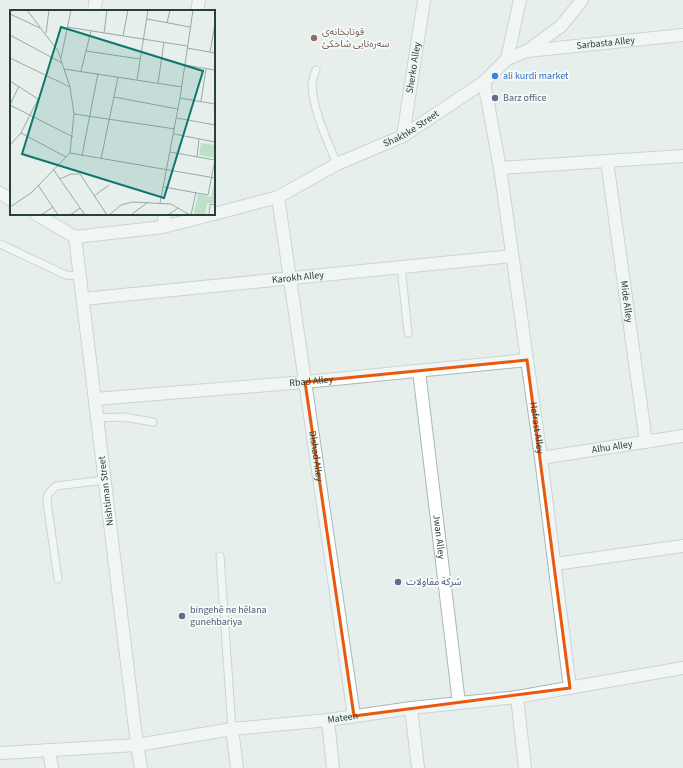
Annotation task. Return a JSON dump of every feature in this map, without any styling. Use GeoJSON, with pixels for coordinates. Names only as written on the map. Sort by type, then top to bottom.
{"type":"FeatureCollection","features":[{"type":"Feature","properties":{"kind":"street"},"geometry":{"type":"LineString","coordinates":[[94,10],[96,0]]}},
{"type":"Feature","properties":{"kind":"street"},"geometry":{"type":"LineString","coordinates":[[198,10],[199,0]]}},
{"type":"Feature","properties":{"kind":"street","name":"Sherko Alley"},"geometry":{"type":"LineString","coordinates":[[403,136],[424,0]]}},
{"type":"Feature","properties":{"kind":"street"},"geometry":{"type":"LineString","coordinates":[[507,60],[520,0]]}},
{"type":"Feature","properties":{"kind":"street","name":"Shakhke Street"},"geometry":{"type":"LineString","coordinates":[[215,214],[278,197],[337,164],[403,136],[484,82],[507,60],[527,51],[561,26],[582,0]]}},
{"type":"Feature","properties":{"kind":"street","name":"Sarbasta Alley"},"geometry":{"type":"LineString","coordinates":[[527,51],[683,35]]}},
{"type":"Feature","properties":{"kind":"street","name":"Hafrast Alley"},"geometry":{"type":"LineString","coordinates":[[484,82],[500,168],[541,458],[570,688]]}},
{"type":"Feature","properties":{"kind":"street"},"geometry":{"type":"LineString","coordinates":[[500,168],[683,156]]}},
{"type":"Feature","properties":{"kind":"street","name":"Mide Alley"},"geometry":{"type":"LineString","coordinates":[[607,161],[646,442]]}},
{"type":"Feature","properties":{"kind":"street"},"geometry":{"type":"LineString","coordinates":[[0,193],[10,199]]}},
{"type":"Feature","properties":{"kind":"street","name":"Dlshad Alley"},"geometry":{"type":"LineString","coordinates":[[278,197],[354,716]]}},
{"type":"Feature","properties":{"kind":"street"},"geometry":{"type":"LineString","coordinates":[[39,215],[53,219],[75,237]]}},
{"type":"Feature","properties":{"kind":"street"},"geometry":{"type":"LineString","coordinates":[[163,228],[165,215]]}},
{"type":"Feature","properties":{"kind":"street","name":"Shakhke Street"},"geometry":{"type":"LineString","coordinates":[[75,237],[163,228],[210,215]]}},
{"type":"Feature","properties":{"kind":"street","name":"Nishtiman Street"},"geometry":{"type":"LineString","coordinates":[[75,237],[141,768]]}},
{"type":"Feature","properties":{"kind":"street","name":"Karokh Alley"},"geometry":{"type":"LineString","coordinates":[[83,299],[512,256]]}},
{"type":"Feature","properties":{"kind":"street","name":"Rbad Alley"},"geometry":{"type":"LineString","coordinates":[[95,399],[305,382],[527,360]]}},
{"type":"Feature","properties":{"kind":"street","name":"Jwan Alley"},"geometry":{"type":"LineString","coordinates":[[419,371],[459,704]]}},
{"type":"Feature","properties":{"kind":"street","name":"Alhu Alley"},"geometry":{"type":"LineString","coordinates":[[541,458],[683,436]]}},
{"type":"Feature","properties":{"kind":"street"},"geometry":{"type":"LineString","coordinates":[[555,564],[683,546]]}},
{"type":"Feature","properties":{"kind":"street","name":"Mateen"},"geometry":{"type":"LineString","coordinates":[[0,753],[137,745],[232,729],[328,720],[412,708],[517,697],[683,668]]}},
{"type":"Feature","properties":{"kind":"street"},"geometry":{"type":"LineString","coordinates":[[517,697],[525,768]]}},
{"type":"Feature","properties":{"kind":"street"},"geometry":{"type":"LineString","coordinates":[[412,708],[418,768]]}},
{"type":"Feature","properties":{"kind":"street"},"geometry":{"type":"LineString","coordinates":[[328,720],[333,768]]}},
{"type":"Feature","properties":{"kind":"street"},"geometry":{"type":"LineString","coordinates":[[232,729],[237,768]]}},
{"type":"Feature","properties":{"kind":"street"},"geometry":{"type":"LineString","coordinates":[[49,750],[52,768]]}},
{"type":"Feature","properties":{"kind":"lane"},"geometry":{"type":"LineString","coordinates":[[316,70],[312,83],[315,105],[337,164]]}},
{"type":"Feature","properties":{"kind":"lane"},"geometry":{"type":"LineString","coordinates":[[0,244],[66,275],[80,276]]}},
{"type":"Feature","properties":{"kind":"lane"},"geometry":{"type":"LineString","coordinates":[[401,267],[408,333]]}},
{"type":"Feature","properties":{"kind":"lane"},"geometry":{"type":"LineString","coordinates":[[97,418],[123,417],[153,422]]}},
{"type":"Feature","properties":{"kind":"lane"},"geometry":{"type":"LineString","coordinates":[[58,579],[47,502],[48,494],[56,486],[105,480]]}},
{"type":"Feature","properties":{"kind":"lane"},"geometry":{"type":"LineString","coordinates":[[220,556],[232,729]]}},
{"type":"Feature","properties":{"kind":"highlighted area"},"geometry":{"type":"Polygon","coordinates":[[[527,360],[570,688],[354,716],[305,382],[527,360]]]}},
{"type":"Feature","properties":{"kind":"place","name":"قوتابخانەی سەرەتایی شاخکێ"},"geometry":{"type":"Point","coordinates":[314,38]}},
{"type":"Feature","properties":{"kind":"place","name":"ali kurdi market"},"geometry":{"type":"Point","coordinates":[495,76]}},
{"type":"Feature","properties":{"kind":"place","name":"Barz office"},"geometry":{"type":"Point","coordinates":[495,98]}},
{"type":"Feature","properties":{"kind":"place","name":"شركة مقاولات"},"geometry":{"type":"Point","coordinates":[398,582]}},
{"type":"Feature","properties":{"kind":"place","name":"bingehê ne hêlana gunehbariya"},"geometry":{"type":"Point","coordinates":[182,616]}}]}
